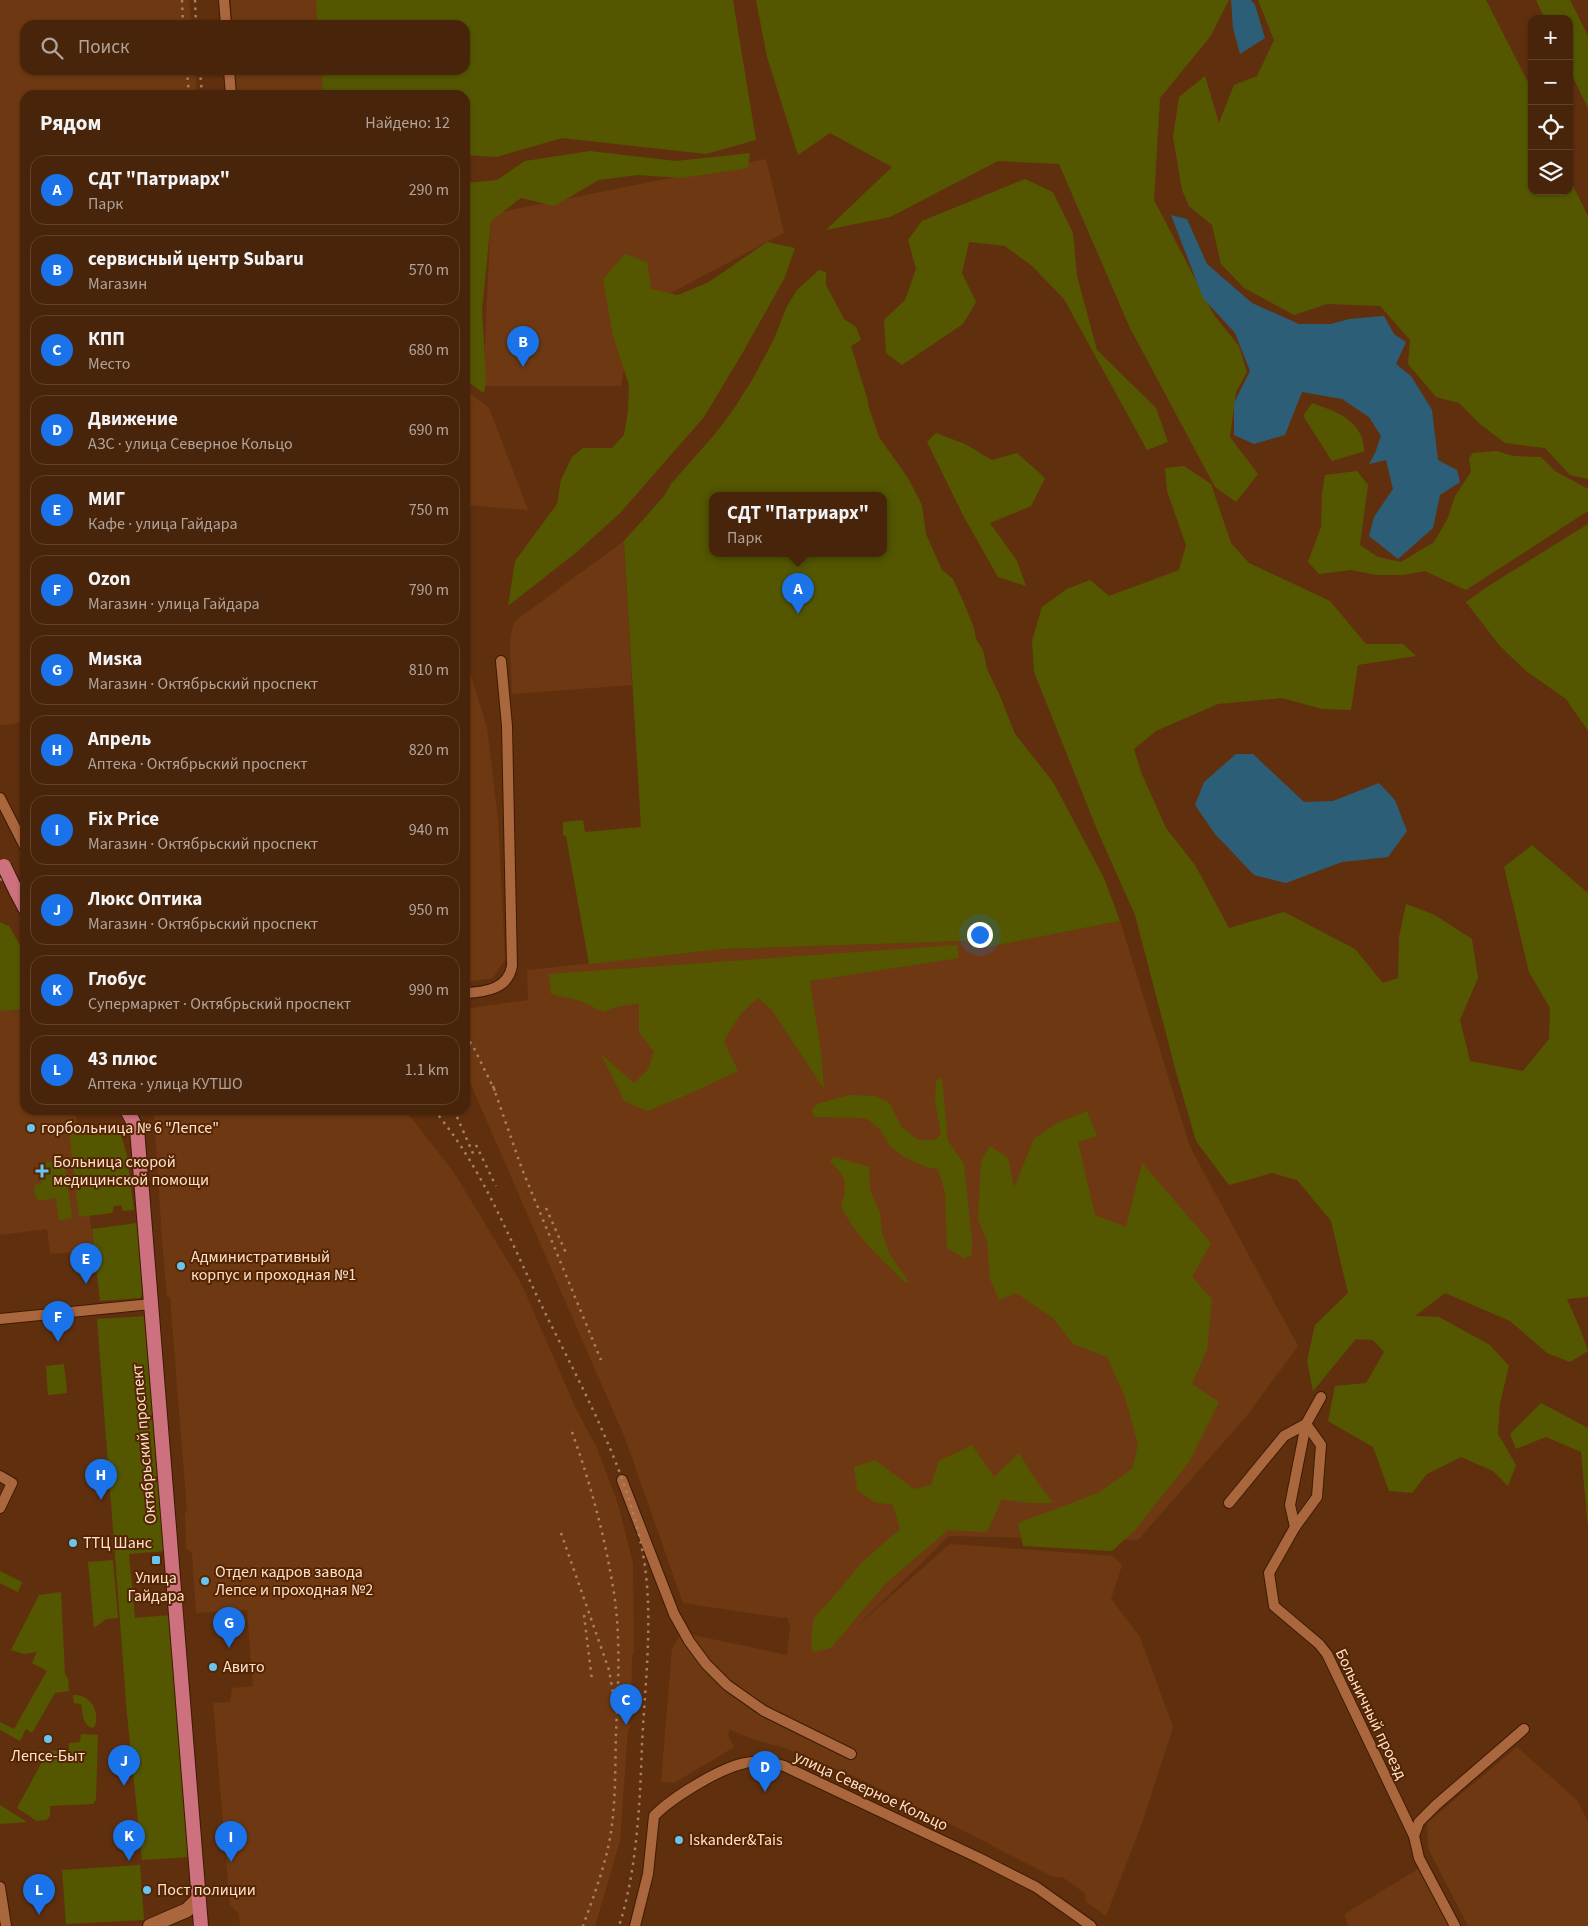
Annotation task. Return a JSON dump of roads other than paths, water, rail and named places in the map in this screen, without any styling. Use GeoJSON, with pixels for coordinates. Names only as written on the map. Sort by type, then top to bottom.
{"type":"FeatureCollection","features":[{"type":"Feature","properties":{"kind":"main road"},"geometry":{"type":"LineString","coordinates":[[2,861],[20,899]]}},
{"type":"Feature","properties":{"kind":"main road","name":"Октябрьский проспект"},"geometry":{"type":"LineString","coordinates":[[130,1115],[137,1129],[199,1926]]}},
{"type":"Feature","properties":{"kind":"main road"},"geometry":{"type":"LineString","coordinates":[[150,1926],[187,1910],[198,1899]]}},
{"type":"Feature","properties":{"kind":"main road"},"geometry":{"type":"LineString","coordinates":[[163,1920],[186,1918],[199,1926]]}},
{"type":"Feature","properties":{"kind":"street"},"geometry":{"type":"LineString","coordinates":[[224,0],[226,20]]}},
{"type":"Feature","properties":{"kind":"street"},"geometry":{"type":"LineString","coordinates":[[229,75],[231,90]]}},
{"type":"Feature","properties":{"kind":"street"},"geometry":{"type":"LineString","coordinates":[[470,993],[499,987],[510,974],[512,966],[507,726],[500,661]]}},
{"type":"Feature","properties":{"kind":"street"},"geometry":{"type":"LineString","coordinates":[[0,798],[20,837]]}},
{"type":"Feature","properties":{"kind":"street"},"geometry":{"type":"LineString","coordinates":[[0,1319],[151,1304]]}},
{"type":"Feature","properties":{"kind":"street"},"geometry":{"type":"LineString","coordinates":[[1295,1527],[1290,1505],[1306,1424],[1321,1397]]}},
{"type":"Feature","properties":{"kind":"street"},"geometry":{"type":"LineString","coordinates":[[1229,1503],[1284,1436],[1306,1424]]}},
{"type":"Feature","properties":{"kind":"street","name":"Больничный проезд"},"geometry":{"type":"LineString","coordinates":[[1306,1424],[1321,1444],[1317,1497],[1295,1527],[1269,1573],[1274,1606],[1319,1644],[1327,1654],[1414,1836],[1419,1858],[1455,1926]]}},
{"type":"Feature","properties":{"kind":"street"},"geometry":{"type":"LineString","coordinates":[[0,1476],[12,1483],[0,1508]]}},
{"type":"Feature","properties":{"kind":"street"},"geometry":{"type":"LineString","coordinates":[[622,1480],[674,1614],[689,1641],[706,1664],[727,1685],[764,1712],[851,1754]]}},
{"type":"Feature","properties":{"kind":"street"},"geometry":{"type":"LineString","coordinates":[[1414,1836],[1420,1822],[1436,1805],[1524,1729]]}},
{"type":"Feature","properties":{"kind":"street","name":"улица Северное Кольцо"},"geometry":{"type":"LineString","coordinates":[[635,1926],[648,1874],[654,1816],[674,1798],[729,1768],[753,1762],[784,1766],[979,1858],[1036,1887],[1091,1926]]}},
{"type":"Feature","properties":{"kind":"street"},"geometry":{"type":"LineString","coordinates":[[0,1886],[6,1926]]}},
{"type":"Feature","properties":{"kind":"water"},"geometry":{"type":"Polygon","coordinates":[[[1231,0],[1251,0],[1255,5],[1265,38],[1240,54],[1233,28],[1231,0]]]}},
{"type":"Feature","properties":{"kind":"water"},"geometry":{"type":"Polygon","coordinates":[[[1171,215],[1187,219],[1207,264],[1252,303],[1299,324],[1331,324],[1349,319],[1384,316],[1394,334],[1406,342],[1396,364],[1411,376],[1432,410],[1438,460],[1457,470],[1460,482],[1440,495],[1433,528],[1398,559],[1369,536],[1374,517],[1393,489],[1386,460],[1369,464],[1381,436],[1369,417],[1342,399],[1302,392],[1285,435],[1254,444],[1234,435],[1234,403],[1250,371],[1235,333],[1203,298],[1171,215]]]}},
{"type":"Feature","properties":{"kind":"water"},"geometry":{"type":"Polygon","coordinates":[[[1236,754],[1253,754],[1304,802],[1333,801],[1379,783],[1395,800],[1407,831],[1388,857],[1342,862],[1286,883],[1254,875],[1215,834],[1195,805],[1204,782],[1236,754]]]}},
{"type":"Feature","properties":{"kind":"railway"},"geometry":{"type":"LineString","coordinates":[[182,0],[183,20]]}},
{"type":"Feature","properties":{"kind":"railway"},"geometry":{"type":"LineString","coordinates":[[195,0],[196,20]]}},
{"type":"Feature","properties":{"kind":"railway"},"geometry":{"type":"LineString","coordinates":[[187,75],[189,90]]}},
{"type":"Feature","properties":{"kind":"railway"},"geometry":{"type":"LineString","coordinates":[[200,75],[202,90]]}},
{"type":"Feature","properties":{"kind":"railway"},"geometry":{"type":"LineString","coordinates":[[0,879],[20,885]]}},
{"type":"Feature","properties":{"kind":"railway"},"geometry":{"type":"LineString","coordinates":[[470,1042],[495,1091]]}},
{"type":"Feature","properties":{"kind":"railway"},"geometry":{"type":"LineString","coordinates":[[493,1086],[522,1169],[601,1360]]}},
{"type":"Feature","properties":{"kind":"railway"},"geometry":{"type":"LineString","coordinates":[[438,1115],[465,1152],[478,1175],[598,1420],[625,1486],[643,1554],[648,1601],[648,1649],[640,1790],[634,1860],[619,1926]]}},
{"type":"Feature","properties":{"kind":"railway"},"geometry":{"type":"LineString","coordinates":[[456,1115],[475,1158]]}},
{"type":"Feature","properties":{"kind":"railway"},"geometry":{"type":"LineString","coordinates":[[476,1145],[496,1186]]}},
{"type":"Feature","properties":{"kind":"railway"},"geometry":{"type":"LineString","coordinates":[[546,1208],[566,1253]]}},
{"type":"Feature","properties":{"kind":"railway"},"geometry":{"type":"LineString","coordinates":[[572,1432],[602,1531],[614,1593],[618,1645],[613,1820],[603,1868],[583,1926]]}},
{"type":"Feature","properties":{"kind":"railway"},"geometry":{"type":"LineString","coordinates":[[561,1533],[609,1670],[613,1693]]}},
{"type":"Feature","properties":{"kind":"railway"},"geometry":{"type":"LineString","coordinates":[[584,1615],[592,1680]]}},
{"type":"Feature","properties":{"kind":"place","name":"сервисный центр Subaru"},"geometry":{"type":"Point","coordinates":[523,367]}},
{"type":"Feature","properties":{"kind":"place","name":"СДТ \"Патриарх\""},"geometry":{"type":"Point","coordinates":[798,614]}},
{"type":"Feature","properties":{"kind":"place","name":"горбольница № 6 \"Лепсе\""},"geometry":{"type":"Point","coordinates":[31,1128]}},
{"type":"Feature","properties":{"kind":"place","name":"Больница скорой медицинской помощи"},"geometry":{"type":"Point","coordinates":[42,1171]}},
{"type":"Feature","properties":{"kind":"place","name":"Административный корпус и проходная №1"},"geometry":{"type":"Point","coordinates":[181,1266]}},
{"type":"Feature","properties":{"kind":"place","name":"МИГ"},"geometry":{"type":"Point","coordinates":[86,1284]}},
{"type":"Feature","properties":{"kind":"place","name":"Ozon"},"geometry":{"type":"Point","coordinates":[58,1342]}},
{"type":"Feature","properties":{"kind":"place","name":"Апрель"},"geometry":{"type":"Point","coordinates":[101,1500]}},
{"type":"Feature","properties":{"kind":"place","name":"ТТЦ Шанс"},"geometry":{"type":"Point","coordinates":[73,1543]}},
{"type":"Feature","properties":{"kind":"place","name":"Улица Гайдара"},"geometry":{"type":"Point","coordinates":[156,1560]}},
{"type":"Feature","properties":{"kind":"place","name":"Отдел кадров завода Лепсе и проходная №2"},"geometry":{"type":"Point","coordinates":[205,1581]}},
{"type":"Feature","properties":{"kind":"place","name":"Миsка"},"geometry":{"type":"Point","coordinates":[229,1648]}},
{"type":"Feature","properties":{"kind":"place","name":"Авито"},"geometry":{"type":"Point","coordinates":[213,1667]}},
{"type":"Feature","properties":{"kind":"place","name":"КПП"},"geometry":{"type":"Point","coordinates":[626,1725]}},
{"type":"Feature","properties":{"kind":"place","name":"Лепсе-Быт"},"geometry":{"type":"Point","coordinates":[48,1739]}},
{"type":"Feature","properties":{"kind":"place","name":"Люкс Оптика"},"geometry":{"type":"Point","coordinates":[124,1786]}},
{"type":"Feature","properties":{"kind":"place","name":"Движение"},"geometry":{"type":"Point","coordinates":[765,1792]}},
{"type":"Feature","properties":{"kind":"place","name":"Iskander&Tais"},"geometry":{"type":"Point","coordinates":[679,1840]}},
{"type":"Feature","properties":{"kind":"place","name":"Глобус"},"geometry":{"type":"Point","coordinates":[129,1861]}},
{"type":"Feature","properties":{"kind":"place","name":"Fix Price"},"geometry":{"type":"Point","coordinates":[231,1862]}},
{"type":"Feature","properties":{"kind":"place","name":"Пост полиции"},"geometry":{"type":"Point","coordinates":[147,1890]}},
{"type":"Feature","properties":{"kind":"place","name":"43 плюс"},"geometry":{"type":"Point","coordinates":[39,1915]}}]}
